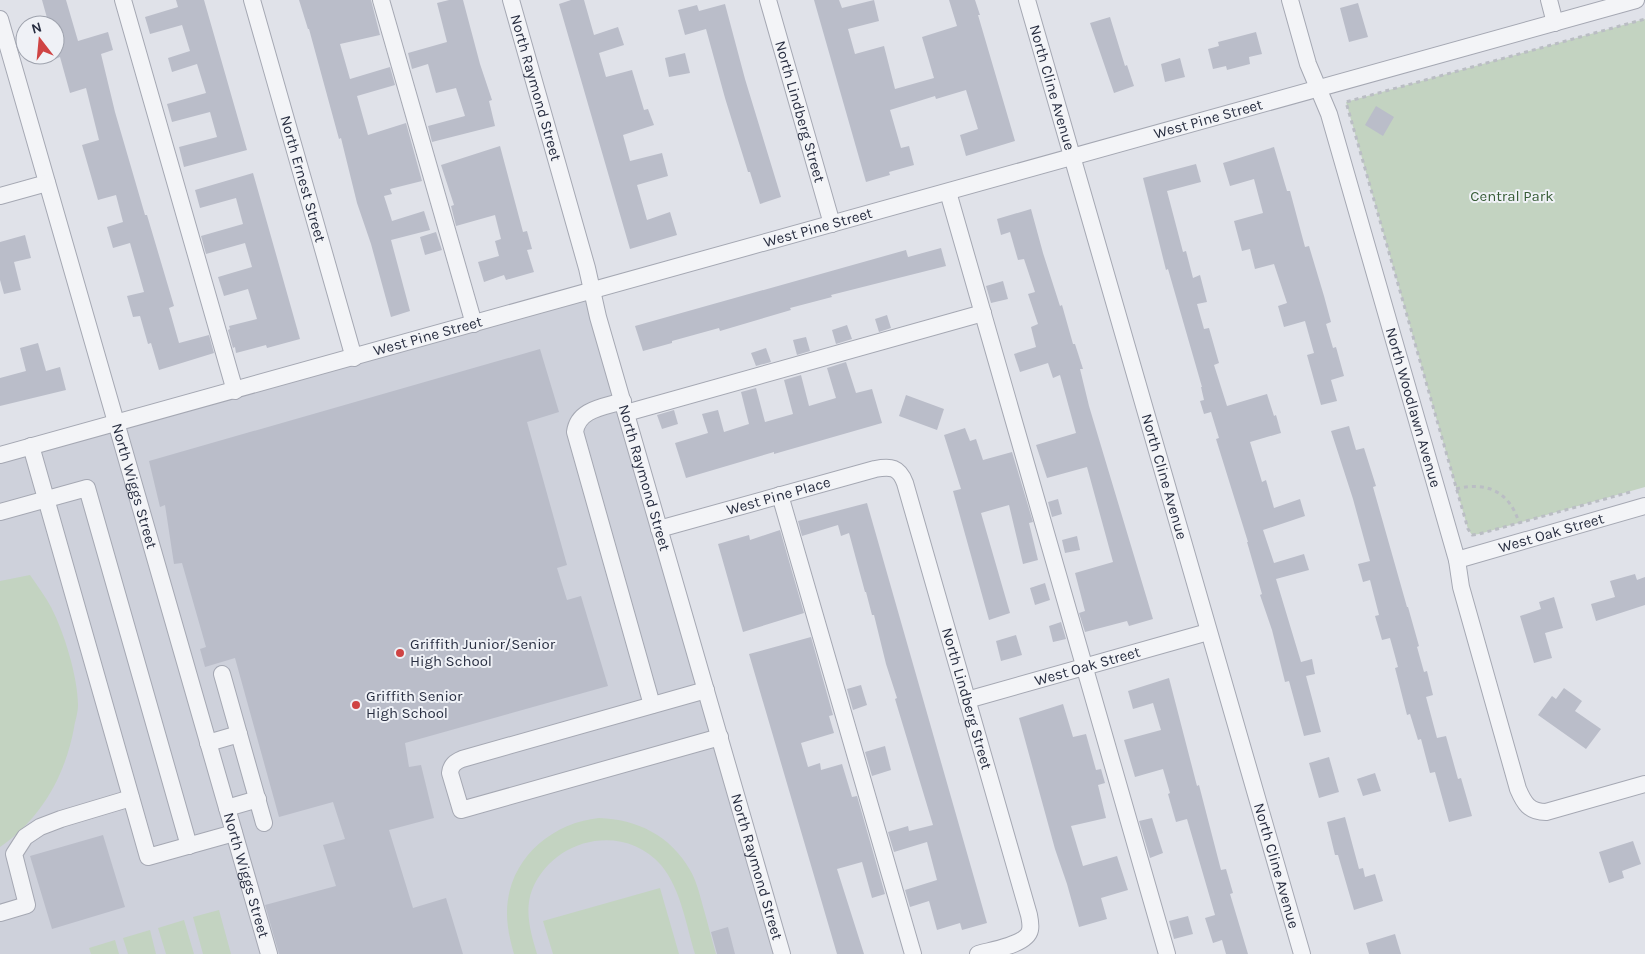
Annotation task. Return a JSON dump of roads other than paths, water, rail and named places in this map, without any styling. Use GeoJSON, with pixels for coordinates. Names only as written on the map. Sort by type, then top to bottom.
{"type":"FeatureCollection","features":[{"type":"Feature","properties":{"kind":"street"},"geometry":{"type":"LineString","coordinates":[[123,0],[235,391]]}},
{"type":"Feature","properties":{"kind":"street","name":"North Ernest Street"},"geometry":{"type":"LineString","coordinates":[[252,0],[354,358]]}},
{"type":"Feature","properties":{"kind":"street"},"geometry":{"type":"LineString","coordinates":[[381,0],[474,324]]}},
{"type":"Feature","properties":{"kind":"street","name":"North Raymond Street"},"geometry":{"type":"LineString","coordinates":[[511,0],[624,407],[782,954]]}},
{"type":"Feature","properties":{"kind":"street","name":"North Lindberg Street"},"geometry":{"type":"LineString","coordinates":[[768,0],[832,224]]}},
{"type":"Feature","properties":{"kind":"street","name":"North Cline Avenue"},"geometry":{"type":"LineString","coordinates":[[1027,0],[1302,954]]}},
{"type":"Feature","properties":{"kind":"street","name":"North Woodlawn Avenue"},"geometry":{"type":"LineString","coordinates":[[1290,0],[1308,64],[1330,114],[1456,560],[1461,587],[1518,789],[1528,807],[1537,812],[1554,810],[1645,784]]}},
{"type":"Feature","properties":{"kind":"street"},"geometry":{"type":"LineString","coordinates":[[1549,0],[1555,22]]}},
{"type":"Feature","properties":{"kind":"street","name":"West Pine Street"},"geometry":{"type":"LineString","coordinates":[[0,455],[1636,0]]}},
{"type":"Feature","properties":{"kind":"street","name":"North Wiggs Street"},"geometry":{"type":"LineString","coordinates":[[0,19],[269,954]]}},
{"type":"Feature","properties":{"kind":"street"},"geometry":{"type":"LineString","coordinates":[[0,196],[47,183]]}},
{"type":"Feature","properties":{"kind":"street"},"geometry":{"type":"LineString","coordinates":[[948,192],[1166,954]]}},
{"type":"Feature","properties":{"kind":"street"},"geometry":{"type":"LineString","coordinates":[[652,705],[575,432],[576,425],[584,415],[595,409],[624,407],[983,313]]}},
{"type":"Feature","properties":{"kind":"street"},"geometry":{"type":"LineString","coordinates":[[31,446],[148,857],[234,833]]}},
{"type":"Feature","properties":{"kind":"street","name":"West Pine Place"},"geometry":{"type":"LineString","coordinates":[[660,529],[875,469],[891,467],[896,469]]}},
{"type":"Feature","properties":{"kind":"street","name":"North Lindberg Street"},"geometry":{"type":"LineString","coordinates":[[896,469],[900,472],[905,483],[1029,915],[1030,932],[1026,937],[1015,944],[978,954]]}},
{"type":"Feature","properties":{"kind":"street"},"geometry":{"type":"LineString","coordinates":[[0,512],[86,488],[189,846]]}},
{"type":"Feature","properties":{"kind":"street"},"geometry":{"type":"LineString","coordinates":[[780,495],[913,954]]}},
{"type":"Feature","properties":{"kind":"street","name":"West Oak Street"},"geometry":{"type":"LineString","coordinates":[[1456,560],[1645,506]]}},
{"type":"Feature","properties":{"kind":"street","name":"West Oak Street"},"geometry":{"type":"LineString","coordinates":[[967,700],[1208,632]]}},
{"type":"Feature","properties":{"kind":"street"},"geometry":{"type":"LineString","coordinates":[[222,674],[264,823]]}},
{"type":"Feature","properties":{"kind":"street"},"geometry":{"type":"LineString","coordinates":[[706,690],[455,762],[451,767],[450,773],[461,810],[720,738]]}},
{"type":"Feature","properties":{"kind":"street"},"geometry":{"type":"LineString","coordinates":[[208,743],[239,734]]}},
{"type":"Feature","properties":{"kind":"street"},"geometry":{"type":"LineString","coordinates":[[0,913],[27,905],[14,859],[15,850],[25,837],[40,827],[61,819],[131,798]]}},
{"type":"Feature","properties":{"kind":"street"},"geometry":{"type":"LineString","coordinates":[[227,808],[258,799]]}},
{"type":"Feature","properties":{"kind":"place","name":"Griffith Junior/Senior High School"},"geometry":{"type":"Point","coordinates":[400,653]}},
{"type":"Feature","properties":{"kind":"place","name":"Griffith Senior High School"},"geometry":{"type":"Point","coordinates":[356,705]}},
{"type":"Feature","properties":{"kind":"park label","name":"Central Park"},"geometry":{"type":"Point","coordinates":[1512,196]}}]}
